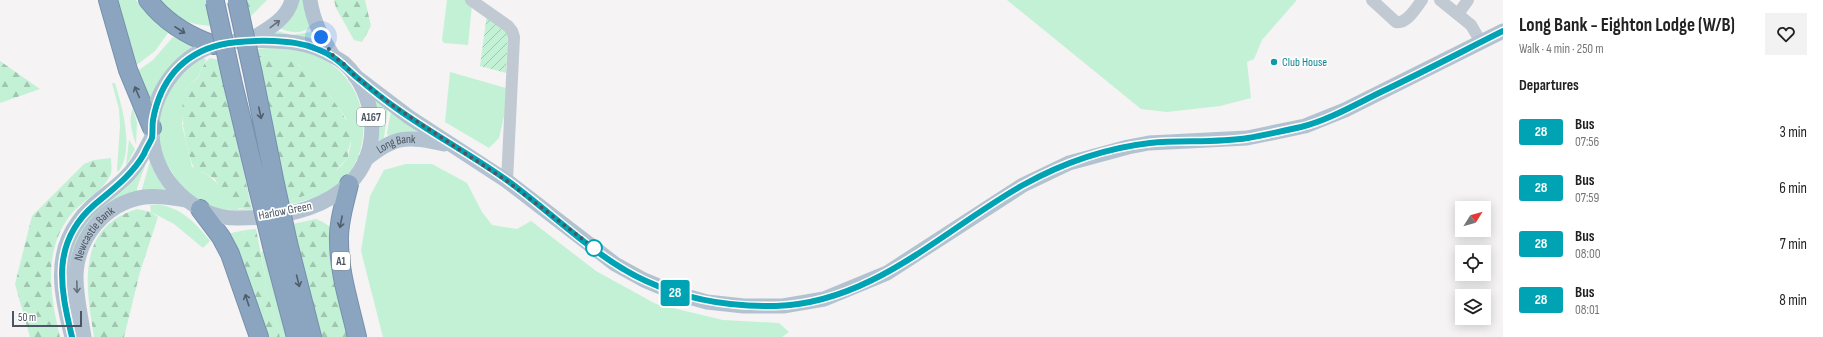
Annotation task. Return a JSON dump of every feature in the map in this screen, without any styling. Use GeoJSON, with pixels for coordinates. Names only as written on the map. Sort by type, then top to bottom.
{"type":"FeatureCollection","features":[{"type":"Feature","properties":{"kind":"highway"},"geometry":{"type":"LineString","coordinates":[[108,0],[128,70],[152,133]]}},
{"type":"Feature","properties":{"kind":"highway"},"geometry":{"type":"LineString","coordinates":[[148,0],[160,14],[176,27],[195,38],[214,45]]}},
{"type":"Feature","properties":{"kind":"highway"},"geometry":{"type":"LineString","coordinates":[[237,0],[275,184],[280,244],[296,337]]}},
{"type":"Feature","properties":{"kind":"highway"},"geometry":{"type":"LineString","coordinates":[[215,1],[258,188],[280,244],[312,337]]}},
{"type":"Feature","properties":{"kind":"highway","name":"A1"},"geometry":{"type":"LineString","coordinates":[[349,184],[339,229],[338,241],[344,278],[357,337]]}},
{"type":"Feature","properties":{"kind":"highway"},"geometry":{"type":"LineString","coordinates":[[193,205],[226,244],[258,337]]}},
{"type":"Feature","properties":{"kind":"main road","name":"A167"},"geometry":{"type":"LineString","coordinates":[[250,40],[280,20],[288,9],[292,0]]}},
{"type":"Feature","properties":{"kind":"main road","name":"A167"},"geometry":{"type":"LineString","coordinates":[[310,0],[313,16],[321,37],[334,57]]}},
{"type":"Feature","properties":{"kind":"main road","name":"Long Bank"},"geometry":{"type":"LineString","coordinates":[[355,76],[397,109],[507,181],[615,264],[644,280],[675,293],[707,302],[744,306],[783,306],[824,299],[887,273],[1023,185],[1070,163],[1135,146],[1184,141],[1247,138],[1305,126],[1345,110],[1503,31]]}},
{"type":"Feature","properties":{"kind":"main road","name":"Harlow Green"},"geometry":{"type":"LineString","coordinates":[[250,40],[294,42],[315,48],[343,63],[355,76],[364,91],[370,108],[372,126],[370,143],[365,160],[360,170],[349,184],[329,199],[316,206],[274,215],[238,218],[225,217],[193,205],[172,186],[165,176],[157,158],[152,133],[159,99],[169,79],[184,62],[214,45],[250,40]]}},
{"type":"Feature","properties":{"kind":"main road","name":"Newcastle Bank"},"geometry":{"type":"LineString","coordinates":[[72,337],[61,281],[61,269],[66,245],[78,221],[132,172],[152,133]]}},
{"type":"Feature","properties":{"kind":"main road","name":"Long Bank"},"geometry":{"type":"LineString","coordinates":[[365,160],[382,147],[398,140],[420,139],[454,146]]}},
{"type":"Feature","properties":{"kind":"main road","name":"Newcastle Bank"},"geometry":{"type":"LineString","coordinates":[[84,337],[77,293],[76,275],[81,251],[92,230],[111,210],[128,201],[149,197],[193,205]]}},
{"type":"Feature","properties":{"kind":"street"},"geometry":{"type":"LineString","coordinates":[[471,0],[508,26],[514,37],[507,181]]}},
{"type":"Feature","properties":{"kind":"street"},"geometry":{"type":"LineString","coordinates":[[1372,0],[1396,22],[1400,23],[1405,20],[1422,0]]}},
{"type":"Feature","properties":{"kind":"street"},"geometry":{"type":"LineString","coordinates":[[1440,0],[1471,26],[1481,42]]}},
{"type":"Feature","properties":{"kind":"street"},"geometry":{"type":"LineString","coordinates":[[1458,14],[1468,0]]}},
{"type":"Feature","properties":{"kind":"green space"},"geometry":{"type":"Polygon","coordinates":[[[114,0],[136,0],[143,9],[168,33],[155,51],[134,67],[114,0]]]}},
{"type":"Feature","properties":{"kind":"green space"},"geometry":{"type":"Polygon","coordinates":[[[159,0],[206,0],[212,26],[188,22],[177,16],[159,0]]]}},
{"type":"Feature","properties":{"kind":"green space"},"geometry":{"type":"Polygon","coordinates":[[[246,0],[267,0],[250,17],[246,0]]]}},
{"type":"Feature","properties":{"kind":"green space"},"geometry":{"type":"Polygon","coordinates":[[[295,0],[303,0],[310,28],[294,32],[279,28],[295,0]]]}},
{"type":"Feature","properties":{"kind":"green space"},"geometry":{"type":"Polygon","coordinates":[[[334,0],[365,0],[371,26],[362,42],[354,40],[336,8],[334,0]]]}},
{"type":"Feature","properties":{"kind":"green space"},"geometry":{"type":"Polygon","coordinates":[[[447,0],[465,0],[472,5],[468,45],[444,43],[442,40],[447,0]]]}},
{"type":"Feature","properties":{"kind":"green space"},"geometry":{"type":"Polygon","coordinates":[[[1007,0],[1296,1],[1262,40],[1254,59],[1247,62],[1251,98],[1220,106],[1167,112],[1141,109],[1007,0]]]}},
{"type":"Feature","properties":{"kind":"green space"},"geometry":{"type":"Polygon","coordinates":[[[487,14],[508,32],[506,73],[480,66],[487,14]]]}},
{"type":"Feature","properties":{"kind":"green space"},"geometry":{"type":"Polygon","coordinates":[[[277,31],[292,35],[311,32],[315,40],[274,34],[277,31]]]}},
{"type":"Feature","properties":{"kind":"green space"},"geometry":{"type":"Polygon","coordinates":[[[173,37],[194,45],[194,47],[172,64],[167,70],[149,103],[136,72],[153,60],[173,37]]]}},
{"type":"Feature","properties":{"kind":"green space"},"geometry":{"type":"Polygon","coordinates":[[[269,48],[307,52],[332,64],[351,84],[361,109],[363,123],[363,137],[357,160],[343,180],[337,186],[322,194],[289,205],[288,201],[313,193],[342,165],[348,157],[351,142],[346,118],[330,96],[299,65],[265,55],[258,56],[256,49],[269,48]]]}},
{"type":"Feature","properties":{"kind":"green space"},"geometry":{"type":"Polygon","coordinates":[[[265,55],[292,62],[300,66],[315,79],[330,96],[344,116],[353,133],[348,151],[348,157],[334,173],[333,180],[313,193],[288,201],[258,56],[265,55]]]}},
{"type":"Feature","properties":{"kind":"green space"},"geometry":{"type":"Polygon","coordinates":[[[204,58],[206,60],[198,77],[186,88],[185,93],[182,125],[192,167],[200,170],[213,179],[239,209],[252,210],[220,209],[197,200],[181,186],[162,157],[159,147],[158,124],[160,113],[168,92],[192,65],[204,58]]]}},
{"type":"Feature","properties":{"kind":"green space"},"geometry":{"type":"Polygon","coordinates":[[[210,58],[219,60],[252,210],[232,207],[226,201],[215,179],[201,171],[197,173],[190,156],[184,132],[183,96],[187,87],[198,78],[205,64],[210,58]]]}},
{"type":"Feature","properties":{"kind":"green space"},"geometry":{"type":"Polygon","coordinates":[[[0,61],[40,89],[0,103],[0,61]]]}},
{"type":"Feature","properties":{"kind":"green space"},"geometry":{"type":"Polygon","coordinates":[[[450,72],[506,88],[505,112],[499,138],[489,148],[445,122],[450,72]]]}},
{"type":"Feature","properties":{"kind":"green space"},"geometry":{"type":"Polygon","coordinates":[[[112,83],[115,83],[126,128],[126,152],[123,163],[118,172],[120,126],[119,109],[112,83]]]}},
{"type":"Feature","properties":{"kind":"green space"},"geometry":{"type":"Polygon","coordinates":[[[374,97],[388,108],[384,138],[378,141],[374,97]]]}},
{"type":"Feature","properties":{"kind":"green space"},"geometry":{"type":"Polygon","coordinates":[[[133,108],[137,123],[136,144],[131,121],[133,108]]]}},
{"type":"Feature","properties":{"kind":"green space"},"geometry":{"type":"Polygon","coordinates":[[[391,111],[434,138],[388,137],[387,133],[391,111]]]}},
{"type":"Feature","properties":{"kind":"green space"},"geometry":{"type":"Polygon","coordinates":[[[129,140],[135,149],[126,166],[129,140]]]}},
{"type":"Feature","properties":{"kind":"green space"},"geometry":{"type":"Polygon","coordinates":[[[111,158],[111,173],[108,179],[100,189],[73,212],[63,226],[56,241],[51,272],[53,305],[60,337],[30,337],[15,284],[32,216],[84,164],[94,160],[111,158]]]}},
{"type":"Feature","properties":{"kind":"green space"},"geometry":{"type":"Polygon","coordinates":[[[150,161],[157,177],[168,193],[142,192],[150,161]]]}},
{"type":"Feature","properties":{"kind":"green space"},"geometry":{"type":"Polygon","coordinates":[[[144,163],[145,166],[137,188],[137,193],[102,210],[67,291],[69,250],[81,225],[144,163]]]}},
{"type":"Feature","properties":{"kind":"green space"},"geometry":{"type":"Polygon","coordinates":[[[406,164],[432,164],[467,183],[482,212],[492,225],[517,229],[531,221],[596,271],[656,304],[723,320],[779,323],[789,332],[782,337],[383,337],[361,251],[370,196],[384,170],[406,164]]]}},
{"type":"Feature","properties":{"kind":"green space"},"geometry":{"type":"Polygon","coordinates":[[[150,205],[159,205],[176,210],[191,220],[210,241],[203,248],[174,224],[151,212],[150,205]]]}},
{"type":"Feature","properties":{"kind":"green space"},"geometry":{"type":"Polygon","coordinates":[[[137,209],[151,212],[158,217],[140,272],[124,337],[94,337],[88,280],[89,261],[94,245],[103,230],[117,218],[137,209]]]}},
{"type":"Feature","properties":{"kind":"green space"},"geometry":{"type":"Polygon","coordinates":[[[316,219],[330,227],[332,251],[351,337],[319,337],[293,224],[316,219]]]}},
{"type":"Feature","properties":{"kind":"green space"},"geometry":{"type":"Polygon","coordinates":[[[256,229],[266,280],[265,292],[269,299],[280,337],[267,337],[240,250],[241,238],[246,230],[256,229]]]}},
{"type":"Feature","properties":{"kind":"green space"},"geometry":{"type":"Polygon","coordinates":[[[246,230],[241,238],[257,308],[228,235],[246,230]]]}},
{"type":"Feature","properties":{"kind":"green space"},"geometry":{"type":"Polygon","coordinates":[[[265,251],[286,337],[280,337],[269,299],[265,292],[266,280],[261,252],[265,251]]]}},
{"type":"Feature","properties":{"kind":"bus line","name":"28"},"geometry":{"type":"LineString","coordinates":[[72,337],[62,295],[61,281],[63,257],[71,234],[78,221],[86,212],[132,172],[138,163],[152,137],[154,113],[163,88],[169,79],[184,62],[214,45],[250,40],[294,42],[315,48],[343,63],[355,76],[392,105],[507,181],[615,264],[644,280],[675,293],[707,302],[744,306],[783,306],[824,299],[867,283],[908,261],[1023,185],[1070,163],[1128,147],[1184,141],[1247,138],[1305,126],[1345,110],[1503,31]]}},
{"type":"Feature","properties":{"kind":"place","name":"Club House"},"geometry":{"type":"Point","coordinates":[1274,62]}},
{"type":"Feature","properties":{"kind":"route"},"geometry":{"type":"LineString","coordinates":[[321,37],[334,57],[343,63],[355,76],[392,105],[507,181],[594,248]]}}]}
